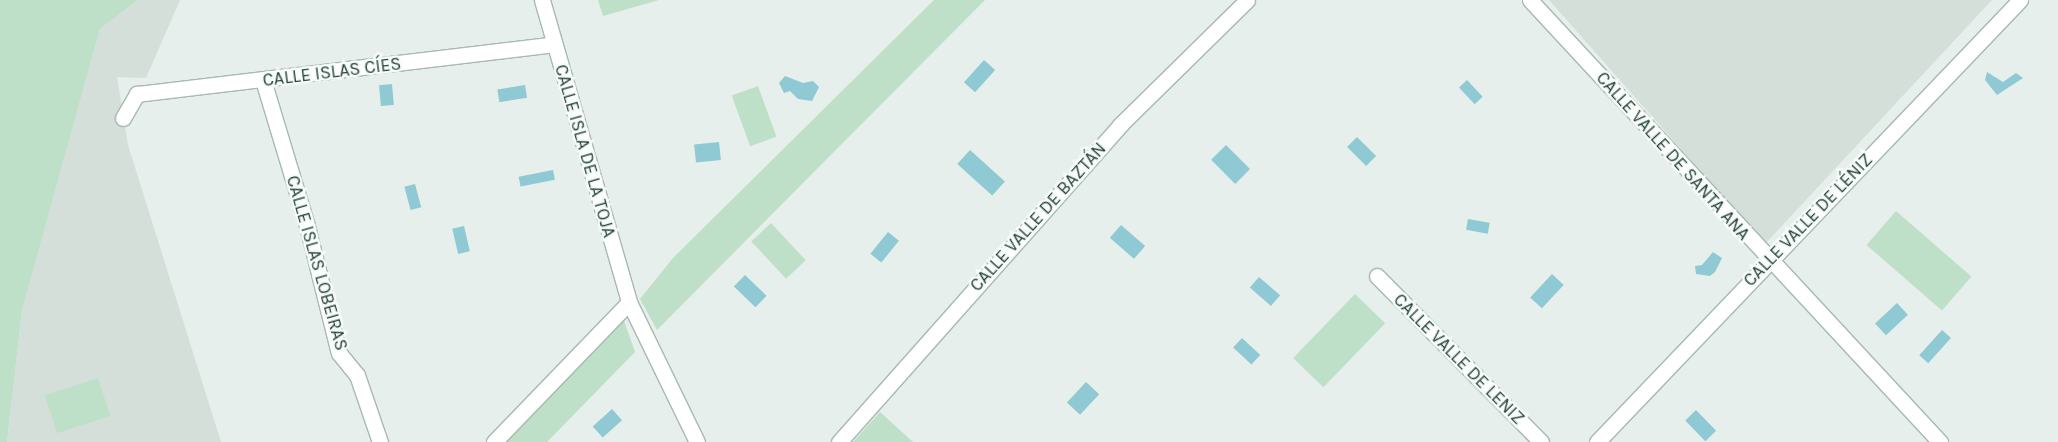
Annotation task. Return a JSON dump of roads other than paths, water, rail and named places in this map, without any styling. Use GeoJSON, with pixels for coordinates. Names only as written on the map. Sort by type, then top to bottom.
{"type":"FeatureCollection","features":[{"type":"Feature","properties":{"kind":"street","name":"CALLE ISLA DE LA TOJA"},"geometry":{"type":"LineString","coordinates":[[542,0],[630,302],[697,442]]}},
{"type":"Feature","properties":{"kind":"street","name":"CALLE VALLE DE BAZTÁN"},"geometry":{"type":"LineString","coordinates":[[839,442],[1120,125],[1247,0]]}},
{"type":"Feature","properties":{"kind":"street","name":"CALLE VALLE DE SANTA ANA"},"geometry":{"type":"LineString","coordinates":[[1530,0],[1769,261],[1940,442]]}},
{"type":"Feature","properties":{"kind":"street","name":"CALLE VALLE DE LÉNIZ"},"geometry":{"type":"LineString","coordinates":[[1597,442],[2020,0]]}},
{"type":"Feature","properties":{"kind":"street","name":"CALLE ISLAS CÍES"},"geometry":{"type":"LineString","coordinates":[[123,118],[137,94],[554,44]]}},
{"type":"Feature","properties":{"kind":"street","name":"CALLE ISLAS LOBEIRAS"},"geometry":{"type":"LineString","coordinates":[[263,80],[307,226],[340,353],[357,375],[380,442]]}},
{"type":"Feature","properties":{"kind":"street","name":"CALLE VALLE DE LENIZ"},"geometry":{"type":"LineString","coordinates":[[1377,276],[1542,442]]}},
{"type":"Feature","properties":{"kind":"street"},"geometry":{"type":"LineString","coordinates":[[494,442],[630,302]]}},
{"type":"Feature","properties":{"kind":"water"},"geometry":{"type":"Polygon","coordinates":[[[984,60],[995,70],[975,92],[964,82],[984,60]]]}},
{"type":"Feature","properties":{"kind":"water"},"geometry":{"type":"Polygon","coordinates":[[[1987,72],[2003,82],[2016,73],[2023,78],[1997,95],[1985,80],[1987,72]]]}},
{"type":"Feature","properties":{"kind":"water"},"geometry":{"type":"Polygon","coordinates":[[[785,76],[803,83],[813,81],[819,87],[812,101],[798,99],[790,91],[784,93],[779,83],[785,76]]]}},
{"type":"Feature","properties":{"kind":"water"},"geometry":{"type":"Polygon","coordinates":[[[1467,80],[1483,97],[1475,104],[1459,88],[1467,80]]]}},
{"type":"Feature","properties":{"kind":"water"},"geometry":{"type":"Polygon","coordinates":[[[392,84],[394,105],[381,106],[379,85],[392,84]]]}},
{"type":"Feature","properties":{"kind":"water"},"geometry":{"type":"Polygon","coordinates":[[[525,85],[527,98],[499,102],[497,89],[525,85]]]}},
{"type":"Feature","properties":{"kind":"water"},"geometry":{"type":"Polygon","coordinates":[[[1357,137],[1376,156],[1366,166],[1347,147],[1357,137]]]}},
{"type":"Feature","properties":{"kind":"water"},"geometry":{"type":"Polygon","coordinates":[[[719,142],[721,160],[696,163],[694,145],[719,142]]]}},
{"type":"Feature","properties":{"kind":"water"},"geometry":{"type":"Polygon","coordinates":[[[1226,145],[1250,169],[1235,184],[1211,160],[1226,145]]]}},
{"type":"Feature","properties":{"kind":"water"},"geometry":{"type":"Polygon","coordinates":[[[970,150],[1005,181],[992,196],[957,164],[970,150]]]}},
{"type":"Feature","properties":{"kind":"water"},"geometry":{"type":"Polygon","coordinates":[[[553,170],[555,180],[521,186],[519,177],[553,170]]]}},
{"type":"Feature","properties":{"kind":"water"},"geometry":{"type":"Polygon","coordinates":[[[415,184],[421,207],[411,210],[404,187],[415,184]]]}},
{"type":"Feature","properties":{"kind":"water"},"geometry":{"type":"Polygon","coordinates":[[[1468,219],[1490,223],[1488,234],[1466,230],[1468,219]]]}},
{"type":"Feature","properties":{"kind":"water"},"geometry":{"type":"Polygon","coordinates":[[[1121,225],[1145,246],[1134,259],[1110,238],[1121,225]]]}},
{"type":"Feature","properties":{"kind":"water"},"geometry":{"type":"Polygon","coordinates":[[[464,226],[470,251],[458,254],[452,229],[464,226]]]}},
{"type":"Feature","properties":{"kind":"water"},"geometry":{"type":"Polygon","coordinates":[[[888,232],[899,241],[881,263],[870,254],[888,232]]]}},
{"type":"Feature","properties":{"kind":"water"},"geometry":{"type":"Polygon","coordinates":[[[1713,252],[1722,258],[1715,272],[1710,276],[1696,274],[1695,266],[1702,265],[1713,252]]]}},
{"type":"Feature","properties":{"kind":"water"},"geometry":{"type":"Polygon","coordinates":[[[1552,274],[1564,285],[1542,308],[1530,297],[1552,274]]]}},
{"type":"Feature","properties":{"kind":"water"},"geometry":{"type":"Polygon","coordinates":[[[745,275],[767,296],[755,307],[734,287],[745,275]]]}},
{"type":"Feature","properties":{"kind":"water"},"geometry":{"type":"Polygon","coordinates":[[[1259,277],[1280,295],[1271,306],[1250,288],[1259,277]]]}},
{"type":"Feature","properties":{"kind":"water"},"geometry":{"type":"Polygon","coordinates":[[[1897,303],[1908,315],[1886,335],[1875,323],[1897,303]]]}},
{"type":"Feature","properties":{"kind":"water"},"geometry":{"type":"Polygon","coordinates":[[[1942,330],[1951,338],[1928,363],[1919,355],[1942,330]]]}},
{"type":"Feature","properties":{"kind":"water"},"geometry":{"type":"Polygon","coordinates":[[[1242,338],[1260,355],[1251,365],[1233,348],[1242,338]]]}},
{"type":"Feature","properties":{"kind":"water"},"geometry":{"type":"Polygon","coordinates":[[[1086,382],[1099,394],[1080,415],[1067,402],[1086,382]]]}},
{"type":"Feature","properties":{"kind":"water"},"geometry":{"type":"Polygon","coordinates":[[[612,409],[622,420],[603,438],[593,426],[612,409]]]}},
{"type":"Feature","properties":{"kind":"water"},"geometry":{"type":"Polygon","coordinates":[[[1696,410],[1716,431],[1705,441],[1685,420],[1696,410]]]}}]}
